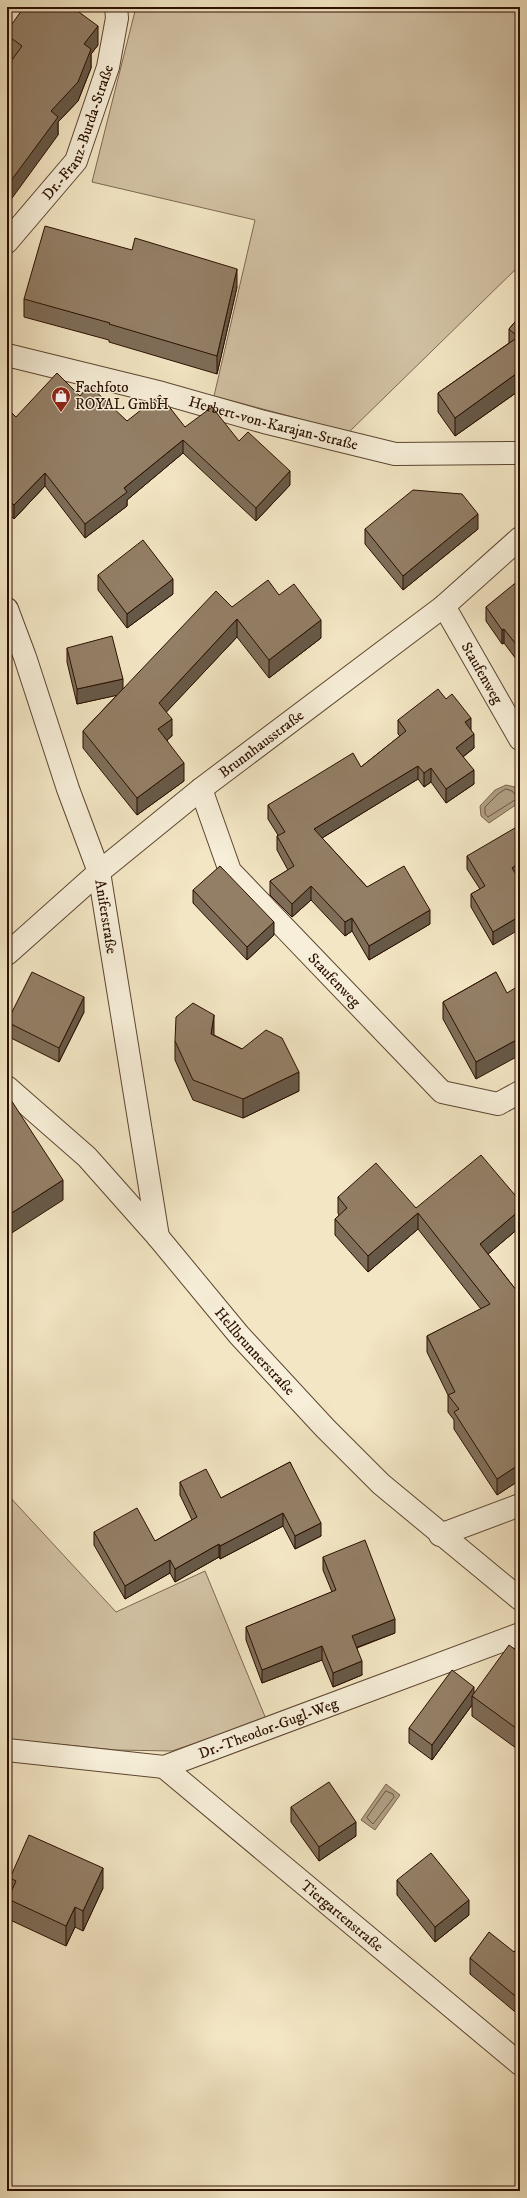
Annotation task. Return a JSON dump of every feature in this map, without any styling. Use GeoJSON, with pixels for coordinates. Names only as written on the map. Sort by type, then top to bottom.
{"type":"FeatureCollection","features":[{"type":"Feature","properties":{"kind":"street","name":"Dr.-Franz-Burda-Straße"},"geometry":{"type":"LineString","coordinates":[[7,242],[76,162],[108,67],[117,18],[116,7]]}},
{"type":"Feature","properties":{"kind":"street","name":"Herbert-von-Karajan-Straße"},"geometry":{"type":"LineString","coordinates":[[7,355],[162,393],[264,422],[395,454],[520,453]]}},
{"type":"Feature","properties":{"kind":"street","name":"Brunnhausstraße"},"geometry":{"type":"LineString","coordinates":[[7,954],[99,872],[201,790],[444,606],[520,538]]}},
{"type":"Feature","properties":{"kind":"street","name":"Staufenweg"},"geometry":{"type":"LineString","coordinates":[[444,606],[520,740]]}},
{"type":"Feature","properties":{"kind":"street","name":"Aniferstraße"},"geometry":{"type":"LineString","coordinates":[[7,609],[25,657],[68,789],[99,872],[158,1237]]}},
{"type":"Feature","properties":{"kind":"street","name":"Staufenweg"},"geometry":{"type":"LineString","coordinates":[[201,790],[230,871],[442,1092],[498,1104],[520,1092]]}},
{"type":"Feature","properties":{"kind":"street","name":"Hellbrunnerstraße"},"geometry":{"type":"LineString","coordinates":[[7,1087],[86,1157],[158,1237],[239,1335],[325,1428],[381,1484],[440,1535],[520,1599]]}},
{"type":"Feature","properties":{"kind":"street"},"geometry":{"type":"LineString","coordinates":[[440,1535],[520,1505]]}},
{"type":"Feature","properties":{"kind":"street","name":"Dr.-Theodor-Gugl-Weg"},"geometry":{"type":"LineString","coordinates":[[7,1750],[164,1767],[520,1634]]}},
{"type":"Feature","properties":{"kind":"street","name":"Tiergartenstraße"},"geometry":{"type":"LineString","coordinates":[[164,1767],[520,2064]]}},
{"type":"Feature","properties":{"kind":"shaded area"},"geometry":{"type":"Polygon","coordinates":[[[136,7],[520,7],[520,265],[349,432],[214,396],[255,220],[92,182],[136,7]]]}},
{"type":"Feature","properties":{"kind":"shaded area"},"geometry":{"type":"Polygon","coordinates":[[[7,1494],[116,1612],[205,1571],[266,1719],[172,1751],[116,1750],[7,1739],[7,1494]]]}},
{"type":"Feature","properties":{"kind":"water"},"geometry":{"type":"Polygon","coordinates":[[[506,785],[515,787],[520,793],[520,802],[489,823],[481,816],[480,806],[495,790],[506,785]]]}},
{"type":"Feature","properties":{"kind":"water"},"geometry":{"type":"Polygon","coordinates":[[[386,1784],[400,1795],[375,1830],[361,1820],[386,1784]]]}},
{"type":"Feature","properties":{"kind":"building"},"geometry":{"type":"Polygon","coordinates":[[[24,7],[72,7],[98,26],[84,44],[91,49],[78,82],[51,111],[58,117],[7,186],[7,67],[22,46],[7,35],[7,31],[24,7]]]}},
{"type":"Feature","properties":{"kind":"building"},"geometry":{"type":"Polygon","coordinates":[[[45,226],[132,250],[135,238],[237,269],[217,356],[109,324],[110,323],[24,299],[45,226]]]}},
{"type":"Feature","properties":{"kind":"building"},"geometry":{"type":"Polygon","coordinates":[[[520,316],[520,371],[455,418],[438,393],[518,337],[509,329],[520,316]]]}},
{"type":"Feature","properties":{"kind":"building"},"geometry":{"type":"Polygon","coordinates":[[[57,373],[80,396],[89,385],[127,421],[160,395],[185,427],[212,407],[239,441],[248,432],[290,471],[256,508],[183,440],[124,488],[127,492],[85,524],[45,473],[14,505],[7,499],[7,416],[11,412],[16,417],[57,373]]]}},
{"type":"Feature","properties":{"kind":"building"},"geometry":{"type":"Polygon","coordinates":[[[413,490],[462,494],[478,514],[403,576],[365,529],[413,490]]]}},
{"type":"Feature","properties":{"kind":"building"},"geometry":{"type":"Polygon","coordinates":[[[143,540],[173,579],[127,614],[98,575],[143,540]]]}},
{"type":"Feature","properties":{"kind":"building"},"geometry":{"type":"Polygon","coordinates":[[[268,580],[279,595],[294,584],[321,620],[269,660],[237,619],[159,703],[172,719],[158,729],[184,763],[137,798],[83,731],[216,591],[232,607],[268,580]]]}},
{"type":"Feature","properties":{"kind":"building"},"geometry":{"type":"Polygon","coordinates":[[[519,580],[520,648],[504,629],[502,630],[486,607],[519,580]]]}},
{"type":"Feature","properties":{"kind":"building"},"geometry":{"type":"Polygon","coordinates":[[[112,636],[123,679],[77,689],[67,648],[112,636]]]}},
{"type":"Feature","properties":{"kind":"building"},"geometry":{"type":"Polygon","coordinates":[[[438,689],[446,699],[452,694],[471,718],[465,722],[474,734],[456,748],[474,770],[446,789],[431,768],[424,773],[418,766],[314,829],[367,887],[404,866],[430,910],[369,946],[352,918],[345,922],[311,886],[292,904],[270,881],[294,866],[277,836],[285,832],[268,805],[353,753],[361,767],[406,731],[398,720],[438,689]]]}},
{"type":"Feature","properties":{"kind":"building"},"geometry":{"type":"Polygon","coordinates":[[[520,825],[520,862],[512,868],[520,881],[520,899],[518,900],[520,905],[520,916],[493,932],[471,894],[485,886],[467,856],[520,825]]]}},
{"type":"Feature","properties":{"kind":"building"},"geometry":{"type":"Polygon","coordinates":[[[220,866],[274,922],[247,947],[193,890],[220,866]]]}},
{"type":"Feature","properties":{"kind":"building"},"geometry":{"type":"Polygon","coordinates":[[[32,972],[84,997],[59,1048],[7,1022],[32,972]]]}},
{"type":"Feature","properties":{"kind":"building"},"geometry":{"type":"Polygon","coordinates":[[[496,972],[507,993],[520,985],[520,1038],[476,1062],[443,1002],[496,972]]]}},
{"type":"Feature","properties":{"kind":"building"},"geometry":{"type":"Polygon","coordinates":[[[193,1003],[214,1015],[211,1034],[242,1049],[266,1030],[282,1038],[299,1072],[243,1099],[193,1080],[175,1041],[176,1017],[193,1003]]]}},
{"type":"Feature","properties":{"kind":"building"},"geometry":{"type":"Polygon","coordinates":[[[11,1100],[63,1180],[7,1216],[7,1102],[11,1100]]]}},
{"type":"Feature","properties":{"kind":"building"},"geometry":{"type":"Polygon","coordinates":[[[481,1155],[520,1201],[520,1210],[480,1244],[520,1295],[520,1464],[497,1479],[454,1412],[459,1409],[448,1395],[455,1392],[427,1336],[490,1304],[418,1213],[368,1256],[335,1219],[347,1208],[338,1197],[376,1163],[416,1208],[481,1155]]]}},
{"type":"Feature","properties":{"kind":"building"},"geometry":{"type":"Polygon","coordinates":[[[290,1462],[321,1523],[295,1536],[283,1513],[220,1546],[219,1544],[175,1569],[170,1560],[125,1586],[94,1532],[137,1508],[155,1541],[197,1517],[180,1482],[206,1469],[221,1498],[290,1462]]]}},
{"type":"Feature","properties":{"kind":"building"},"geometry":{"type":"Polygon","coordinates":[[[365,1540],[395,1619],[352,1636],[362,1661],[333,1673],[322,1646],[262,1670],[246,1627],[336,1590],[323,1557],[365,1540]]]}},
{"type":"Feature","properties":{"kind":"building"},"geometry":{"type":"Polygon","coordinates":[[[509,1645],[520,1653],[520,1731],[472,1696],[509,1645]]]}},
{"type":"Feature","properties":{"kind":"building"},"geometry":{"type":"Polygon","coordinates":[[[452,1670],[474,1687],[432,1745],[409,1728],[452,1670]]]}},
{"type":"Feature","properties":{"kind":"building"},"geometry":{"type":"Polygon","coordinates":[[[329,1782],[356,1822],[319,1847],[291,1807],[329,1782]]]}},
{"type":"Feature","properties":{"kind":"building"},"geometry":{"type":"Polygon","coordinates":[[[29,1835],[103,1868],[83,1911],[75,1907],[66,1926],[8,1899],[16,1881],[10,1878],[29,1835]]]}},
{"type":"Feature","properties":{"kind":"building"},"geometry":{"type":"Polygon","coordinates":[[[431,1853],[469,1900],[435,1927],[397,1880],[431,1853]]]}},
{"type":"Feature","properties":{"kind":"building"},"geometry":{"type":"Polygon","coordinates":[[[489,1932],[514,1952],[520,1945],[520,2000],[470,1958],[489,1932]]]}},
{"type":"Feature","properties":{"kind":"place","name":"Fachfoto ROYAL GmbH"},"geometry":{"type":"Point","coordinates":[61,413]}}]}
